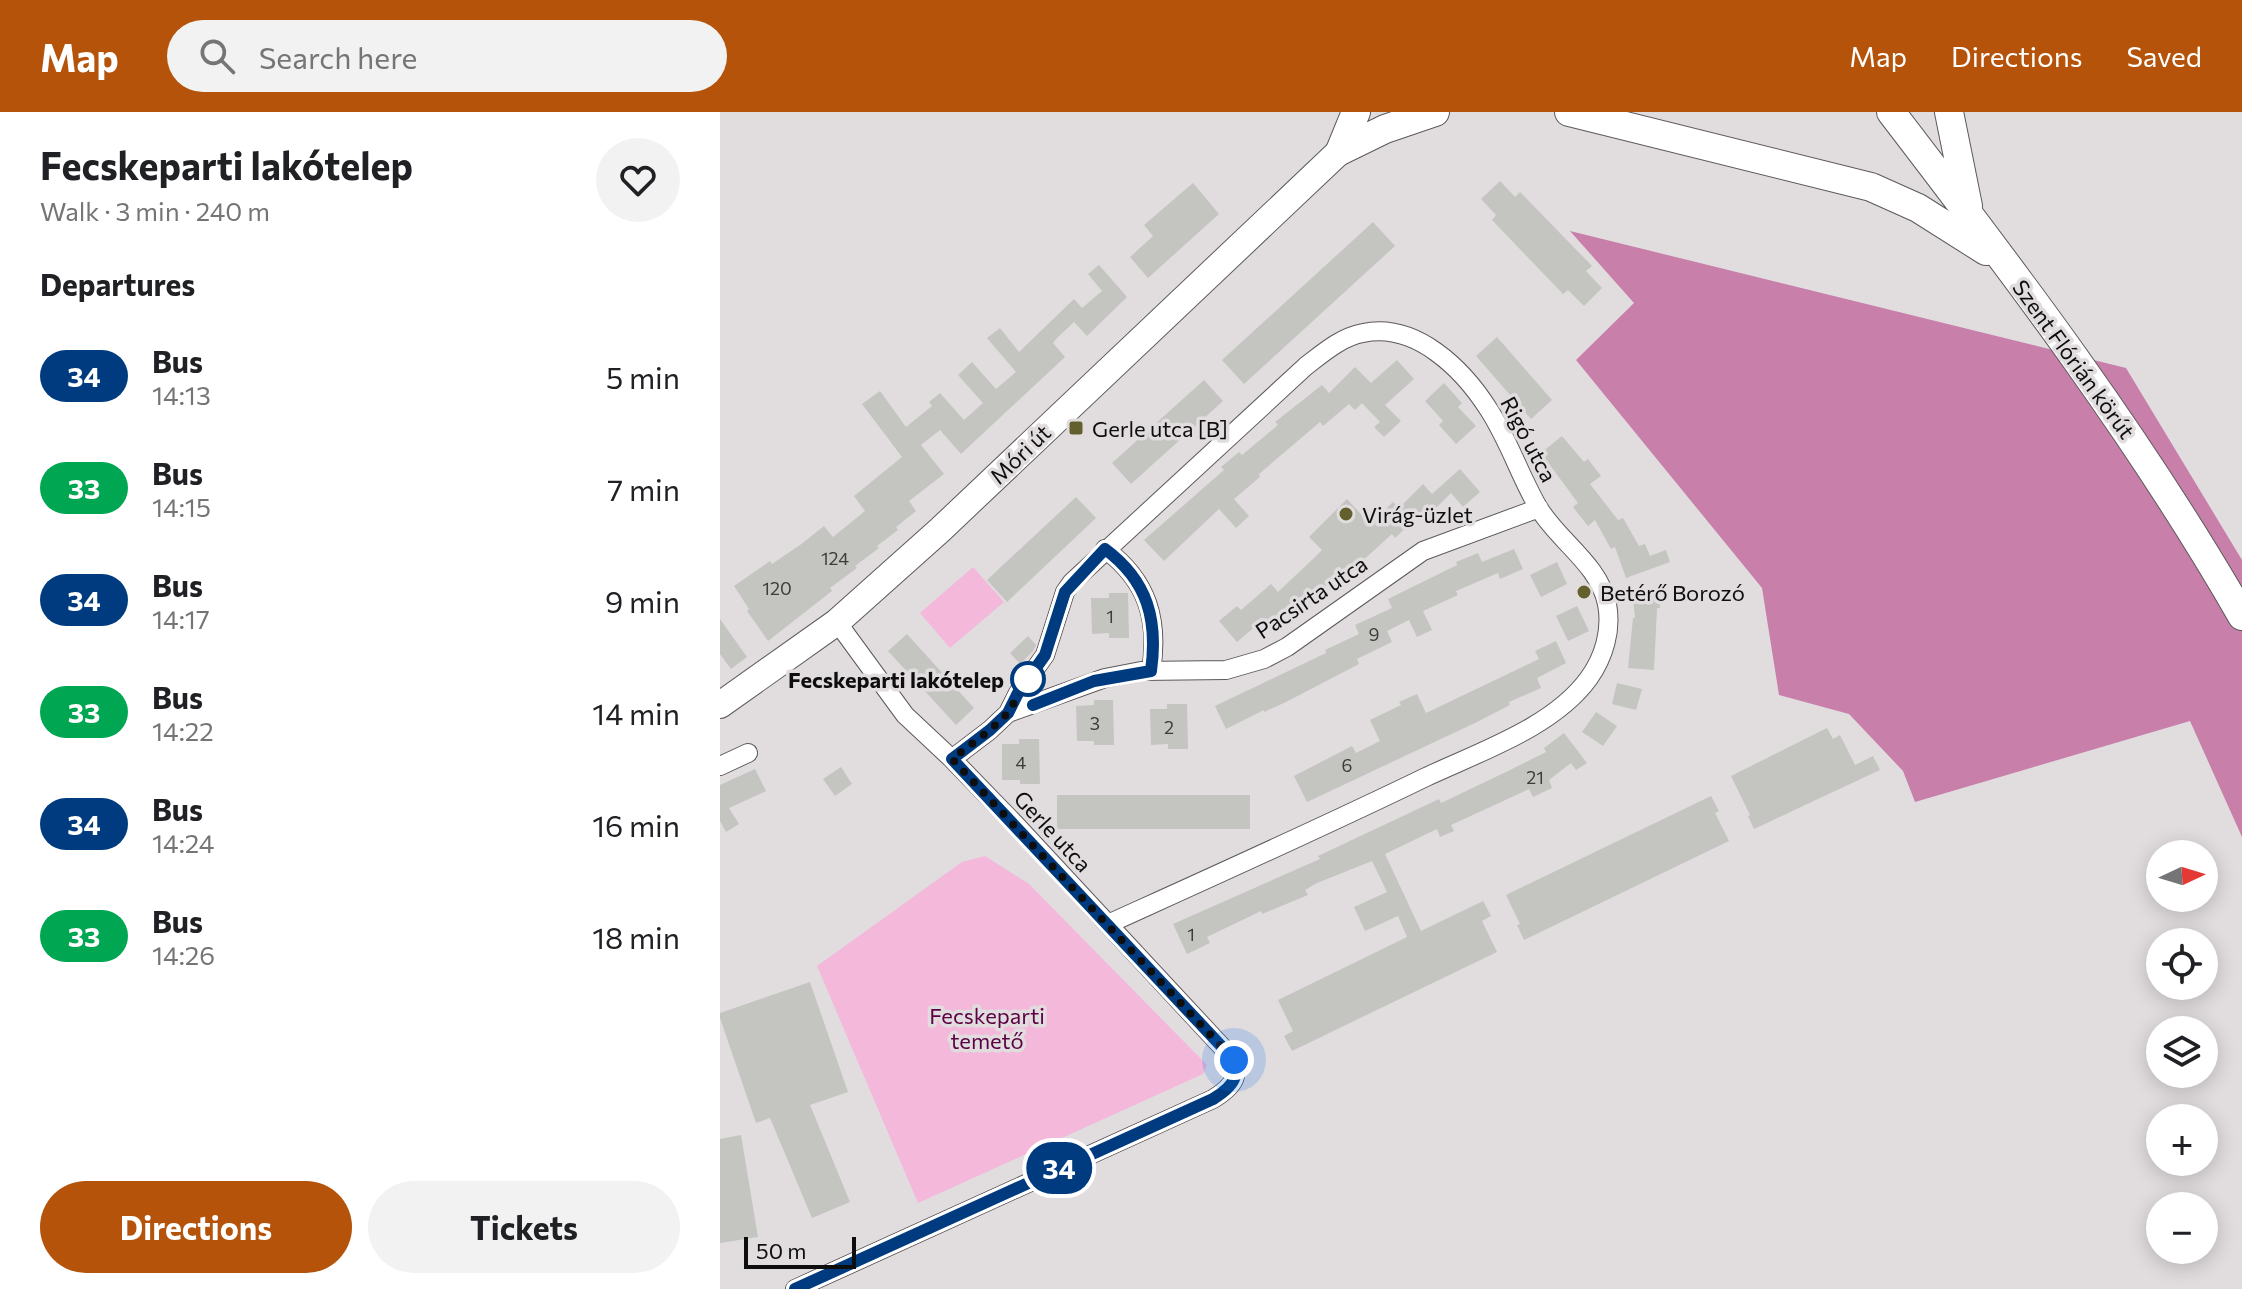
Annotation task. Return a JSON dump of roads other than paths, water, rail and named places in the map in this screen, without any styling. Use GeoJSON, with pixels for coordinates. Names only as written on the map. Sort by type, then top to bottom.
{"type":"FeatureCollection","features":[{"type":"Feature","properties":{"kind":"main road"},"geometry":{"type":"LineString","coordinates":[[1340,151],[1356,112]]}},
{"type":"Feature","properties":{"kind":"main road"},"geometry":{"type":"LineString","coordinates":[[1340,151],[1381,112]]}},
{"type":"Feature","properties":{"kind":"main road"},"geometry":{"type":"LineString","coordinates":[[1340,151],[1385,129],[1435,112]]}},
{"type":"Feature","properties":{"kind":"main road"},"geometry":{"type":"LineString","coordinates":[[1569,112],[1871,187],[1957,230],[2008,267]]}},
{"type":"Feature","properties":{"kind":"main road","name":"Szent Flórián körút"},"geometry":{"type":"LineString","coordinates":[[1891,112],[1970,215],[2154,471],[2242,616]]}},
{"type":"Feature","properties":{"kind":"main road"},"geometry":{"type":"LineString","coordinates":[[1949,112],[1970,215]]}},
{"type":"Feature","properties":{"kind":"main road","name":"Móri út"},"geometry":{"type":"LineString","coordinates":[[720,705],[837,622],[940,530],[1340,151]]}},
{"type":"Feature","properties":{"kind":"street","name":"Rigó utca"},"geometry":{"type":"LineString","coordinates":[[952,759],[1008,713],[1045,655],[1065,592],[1135,521],[1326,350],[1363,333],[1385,332],[1410,337],[1427,345],[1453,366],[1489,409],[1539,508],[1587,566],[1607,601],[1607,640],[1591,676],[1579,692],[1543,720],[1315,830],[1108,924]]}},
{"type":"Feature","properties":{"kind":"street","name":"Pacsirta utca"},"geometry":{"type":"LineString","coordinates":[[1008,713],[1094,681],[1151,671],[1218,671],[1243,667],[1264,659],[1287,647],[1423,551],[1539,508]]}},
{"type":"Feature","properties":{"kind":"street"},"geometry":{"type":"LineString","coordinates":[[1105,549],[1132,572],[1150,611],[1154,653],[1151,671]]}},
{"type":"Feature","properties":{"kind":"street","name":"Gerle utca"},"geometry":{"type":"LineString","coordinates":[[795,1289],[1213,1099],[1226,1091],[1237,1070],[1234,1060],[1108,924],[952,759],[905,715],[837,622]]}},
{"type":"Feature","properties":{"kind":"street"},"geometry":{"type":"LineString","coordinates":[[720,766],[748,753]]}},
{"type":"Feature","properties":{"kind":"place","name":"Gerle utca [B]"},"geometry":{"type":"Point","coordinates":[1076,428]}},
{"type":"Feature","properties":{"kind":"place","name":"Virág-üzlet"},"geometry":{"type":"Point","coordinates":[1346,514]}},
{"type":"Feature","properties":{"kind":"place","name":"Betérő Borozó"},"geometry":{"type":"Point","coordinates":[1584,592]}},
{"type":"Feature","properties":{"kind":"place","name":"Fecskeparti lakótelep"},"geometry":{"type":"Point","coordinates":[1028,679]}},
{"type":"Feature","properties":{"kind":"park label","name":"Fecskeparti temető"},"geometry":{"type":"Point","coordinates":[987,1028]}}]}
